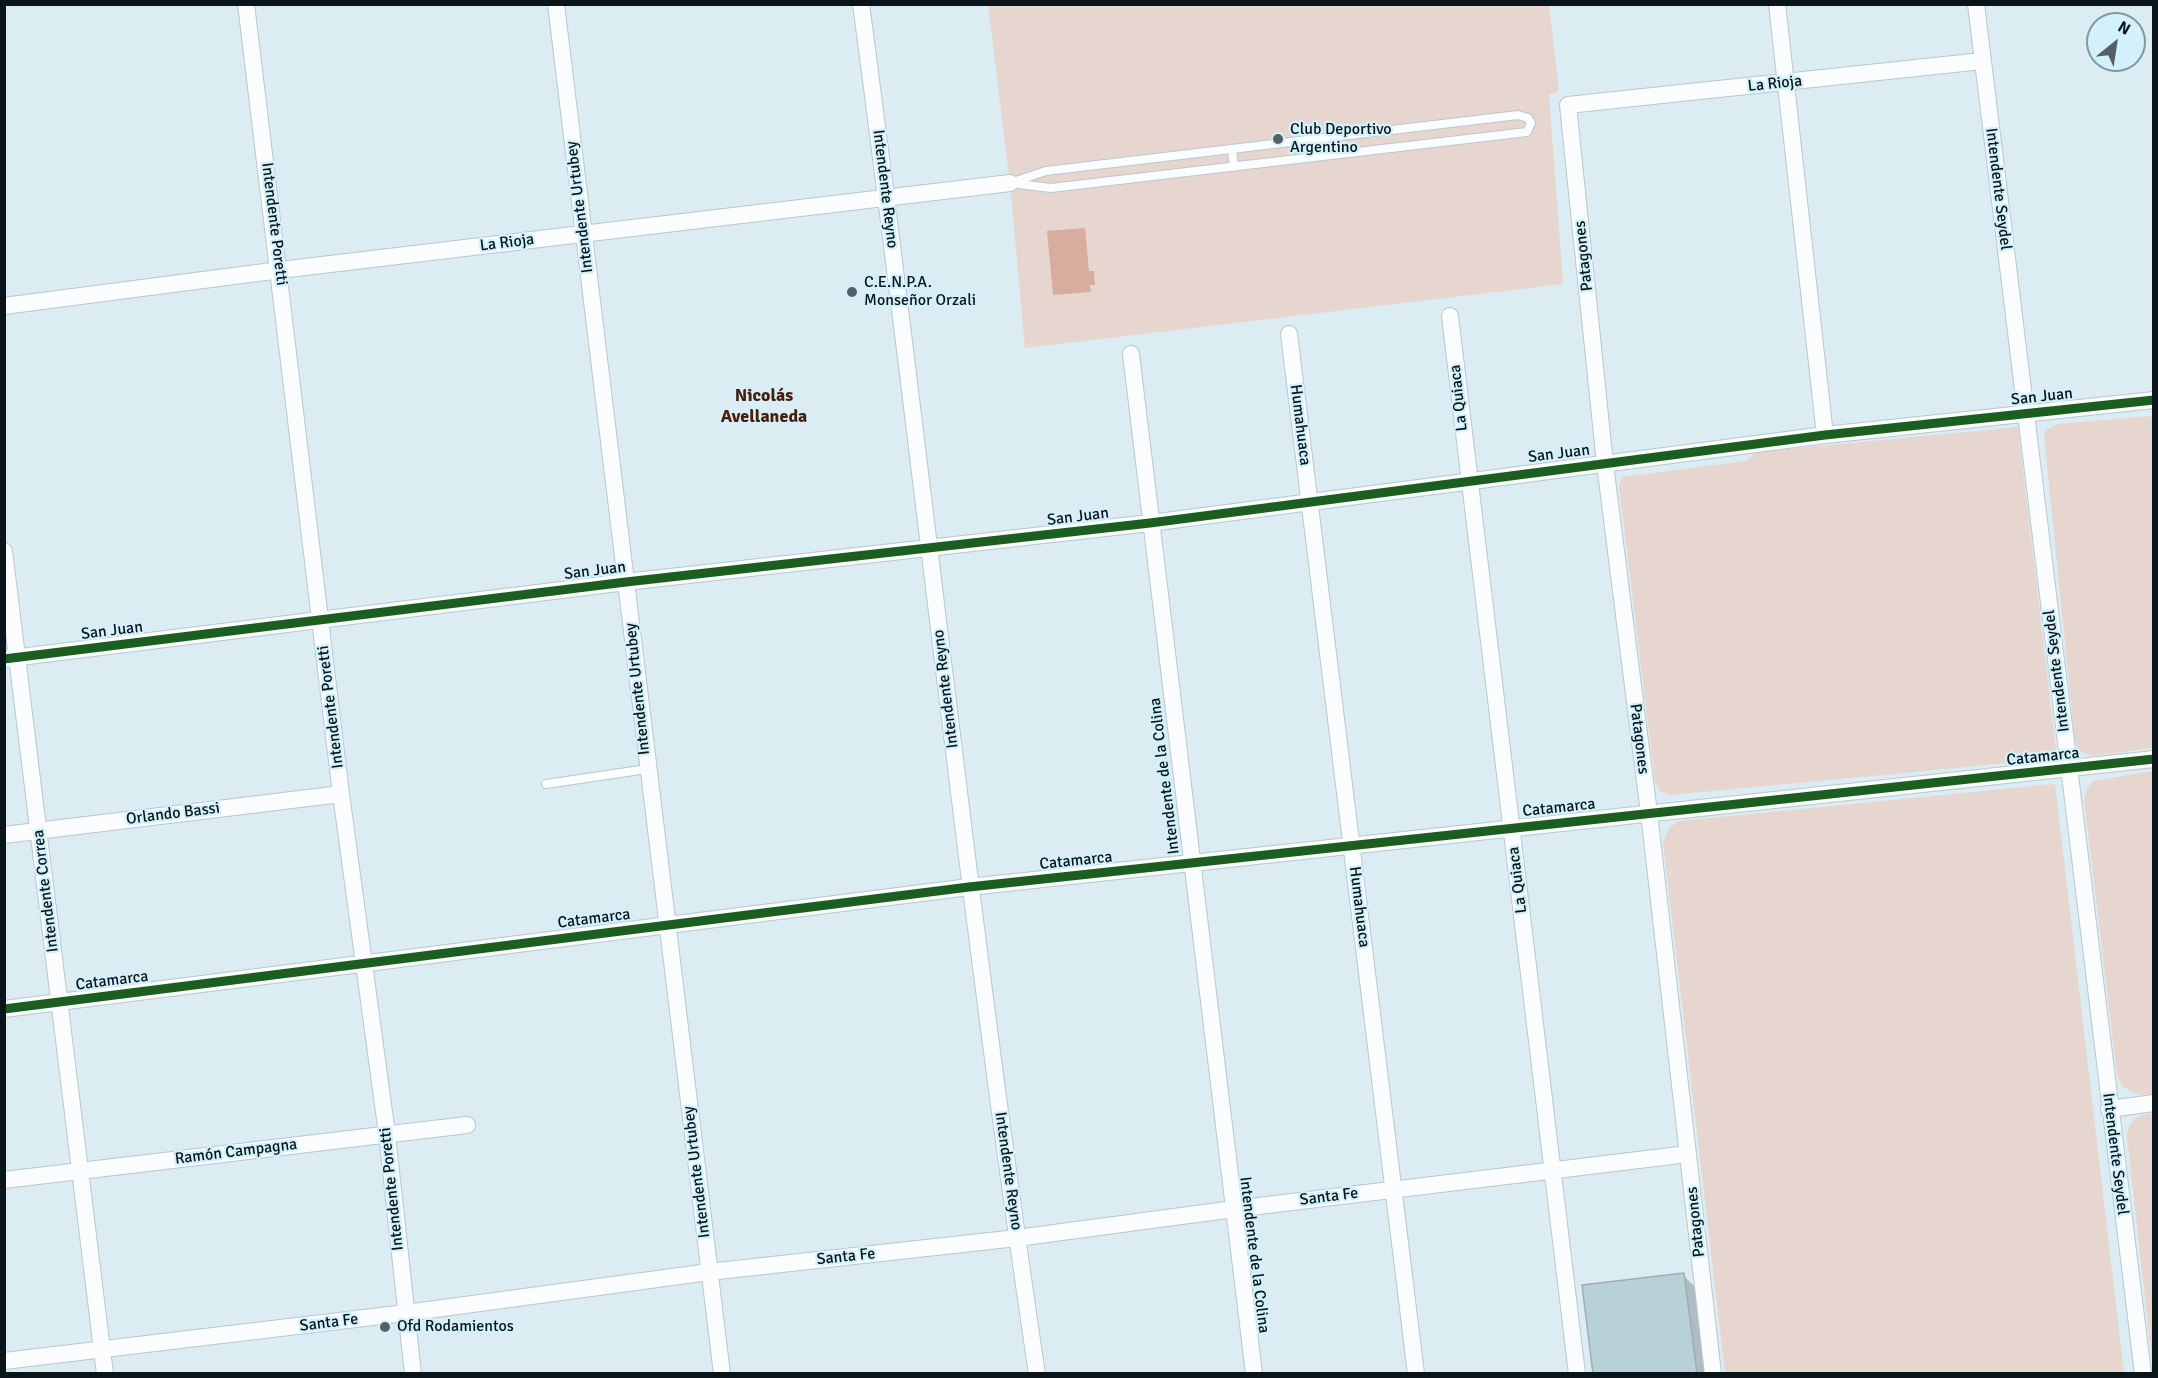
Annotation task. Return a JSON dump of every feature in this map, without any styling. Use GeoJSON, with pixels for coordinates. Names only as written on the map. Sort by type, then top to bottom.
{"type":"FeatureCollection","features":[{"type":"Feature","properties":{"kind":"street","name":"Intendente Poretti"},"geometry":{"type":"LineString","coordinates":[[246,4],[280,270],[362,964],[387,1134],[413,1374]]}},
{"type":"Feature","properties":{"kind":"street","name":"Intendente Urtubey"},"geometry":{"type":"LineString","coordinates":[[556,4],[722,1374]]}},
{"type":"Feature","properties":{"kind":"street","name":"Intendente Reyno"},"geometry":{"type":"LineString","coordinates":[[861,4],[930,549],[969,887],[1037,1374]]}},
{"type":"Feature","properties":{"kind":"street"},"geometry":{"type":"LineString","coordinates":[[1777,4],[1825,435]]}},
{"type":"Feature","properties":{"kind":"street","name":"Intendente Seydel"},"geometry":{"type":"LineString","coordinates":[[1976,4],[2143,1374]]}},
{"type":"Feature","properties":{"kind":"street","name":"La Rioja"},"geometry":{"type":"LineString","coordinates":[[1568,105],[1982,61]]}},
{"type":"Feature","properties":{"kind":"street","name":"Patagones"},"geometry":{"type":"LineString","coordinates":[[1568,105],[1605,464],[1649,813],[1713,1374]]}},
{"type":"Feature","properties":{"kind":"street","name":"La Rioja"},"geometry":{"type":"LineString","coordinates":[[4,306],[280,270],[1010,183]]}},
{"type":"Feature","properties":{"kind":"street","name":"La Quiaca"},"geometry":{"type":"LineString","coordinates":[[1450,316],[1577,1374]]}},
{"type":"Feature","properties":{"kind":"street","name":"Humahuaca"},"geometry":{"type":"LineString","coordinates":[[1289,334],[1416,1374]]}},
{"type":"Feature","properties":{"kind":"street","name":"Intendente de la Colina"},"geometry":{"type":"LineString","coordinates":[[1131,354],[1190,864],[1254,1374]]}},
{"type":"Feature","properties":{"kind":"street","name":"San Juan"},"geometry":{"type":"LineString","coordinates":[[11,658],[626,582],[1150,523],[1825,435],[2154,400]]}},
{"type":"Feature","properties":{"kind":"street","name":"Intendente Correa"},"geometry":{"type":"LineString","coordinates":[[4,551],[11,658],[39,831],[105,1374]]}},
{"type":"Feature","properties":{"kind":"street","name":"Catamarca"},"geometry":{"type":"LineString","coordinates":[[4,1009],[969,887],[2154,759]]}},
{"type":"Feature","properties":{"kind":"street","name":"Orlando Bassi"},"geometry":{"type":"LineString","coordinates":[[4,835],[341,794]]}},
{"type":"Feature","properties":{"kind":"street"},"geometry":{"type":"LineString","coordinates":[[2109,1109],[2154,1103]]}},
{"type":"Feature","properties":{"kind":"street","name":"Ramón Campagna"},"geometry":{"type":"LineString","coordinates":[[4,1180],[467,1125]]}},
{"type":"Feature","properties":{"kind":"street","name":"Santa Fe"},"geometry":{"type":"LineString","coordinates":[[4,1361],[406,1313],[709,1272],[1017,1238],[1234,1209],[1688,1154]]}},
{"type":"Feature","properties":{"kind":"lane"},"geometry":{"type":"LineString","coordinates":[[1518,115],[1528,118],[1531,123],[1527,132],[1521,134],[1051,188],[1010,183],[1046,171],[1518,115]]}},
{"type":"Feature","properties":{"kind":"lane"},"geometry":{"type":"LineString","coordinates":[[1232,149],[1234,167]]}},
{"type":"Feature","properties":{"kind":"lane"},"geometry":{"type":"LineString","coordinates":[[546,784],[647,769]]}},
{"type":"Feature","properties":{"kind":"shaded area","name":"Club Deportivo Argentino"},"geometry":{"type":"Polygon","coordinates":[[[988,5],[1549,5],[1559,91],[1549,95],[1563,284],[1025,348],[1010,183],[988,5]]]}},
{"type":"Feature","properties":{"kind":"shaded area"},"geometry":{"type":"Polygon","coordinates":[[[1085,228],[1089,271],[1094,271],[1095,285],[1090,285],[1091,292],[1053,295],[1047,231],[1085,228]]]}},
{"type":"Feature","properties":{"kind":"shaded area"},"geometry":{"type":"Polygon","coordinates":[[[2153,416],[2153,748],[2091,756],[2080,751],[2075,742],[2044,435],[2047,430],[2057,424],[2153,416]]]}},
{"type":"Feature","properties":{"kind":"shaded area"},"geometry":{"type":"Polygon","coordinates":[[[2018,427],[2056,749],[2051,759],[1671,795],[1660,791],[1655,782],[1619,486],[1622,477],[1746,461],[1756,452],[2018,427]]]}},
{"type":"Feature","properties":{"kind":"shaded area"},"geometry":{"type":"Polygon","coordinates":[[[2153,771],[2154,1095],[2137,1094],[2123,1087],[2117,1075],[2084,799],[2093,781],[2153,771]]]}},
{"type":"Feature","properties":{"kind":"shaded area"},"geometry":{"type":"Polygon","coordinates":[[[2055,784],[2124,1373],[1725,1373],[1663,842],[1669,828],[1679,821],[2055,784]]]}},
{"type":"Feature","properties":{"kind":"shaded area"},"geometry":{"type":"Polygon","coordinates":[[[2154,1113],[2153,1371],[2127,1136],[2135,1119],[2154,1113]]]}},
{"type":"Feature","properties":{"kind":"building"},"geometry":{"type":"Polygon","coordinates":[[[1684,1273],[1697,1374],[1593,1374],[1582,1285],[1684,1273]]]}},
{"type":"Feature","properties":{"kind":"cycle path"},"geometry":{"type":"LineString","coordinates":[[4,659],[626,582],[1150,523],[1825,435],[2154,400]]}},
{"type":"Feature","properties":{"kind":"cycle path"},"geometry":{"type":"LineString","coordinates":[[4,1009],[969,887],[2154,759]]}},
{"type":"Feature","properties":{"kind":"place","name":"Club Deportivo Argentino"},"geometry":{"type":"Point","coordinates":[1278,139]}},
{"type":"Feature","properties":{"kind":"place","name":"C.E.N.P.A. Monseñor Orzali"},"geometry":{"type":"Point","coordinates":[852,292]}},
{"type":"Feature","properties":{"kind":"place","name":"Ofd Rodamientos"},"geometry":{"type":"Point","coordinates":[385,1327]}},
{"type":"Feature","properties":{"kind":"district","name":"Nicolás Avellaneda"},"geometry":{"type":"Point","coordinates":[764,406]}}]}
